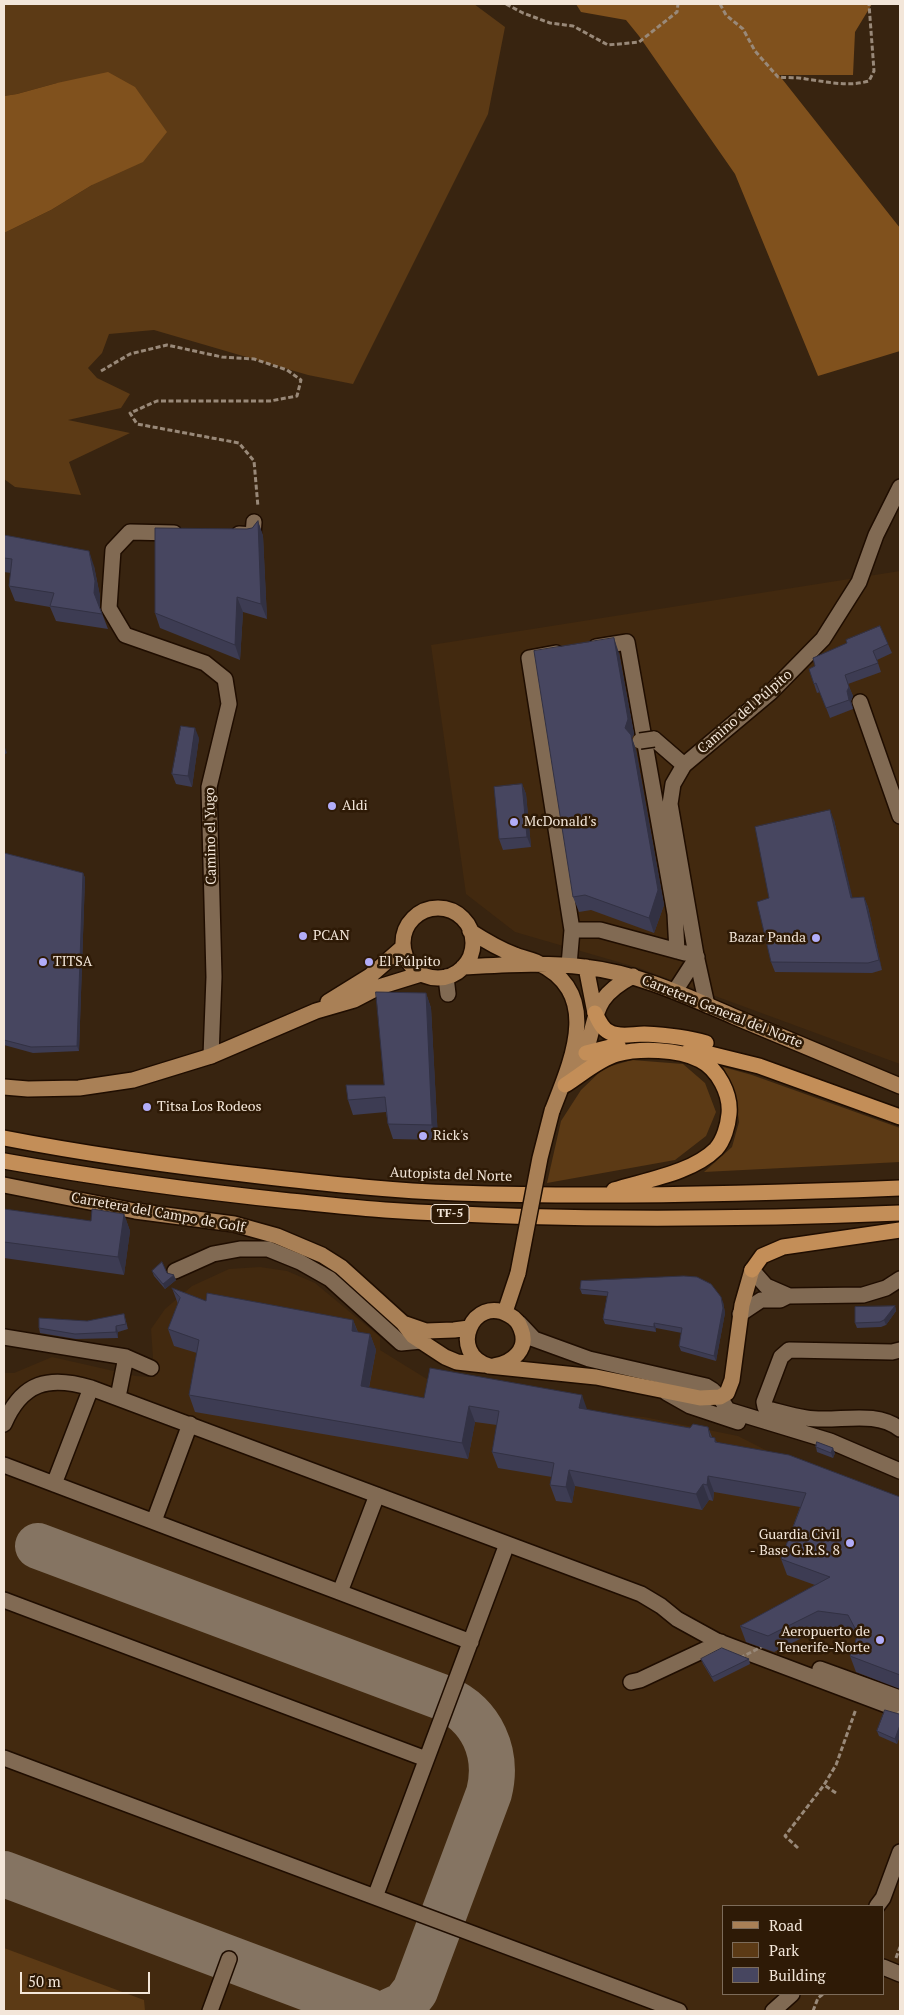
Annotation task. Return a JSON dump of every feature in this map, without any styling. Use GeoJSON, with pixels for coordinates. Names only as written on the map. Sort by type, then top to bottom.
{"type":"FeatureCollection","features":[{"type":"Feature","properties":{"kind":"highway"},"geometry":{"type":"LineString","coordinates":[[595,1013],[609,1032],[623,1035],[653,1035],[700,1041],[743,1055],[759,1066]]}},
{"type":"Feature","properties":{"kind":"highway"},"geometry":{"type":"LineString","coordinates":[[586,1054],[626,1043],[670,1043],[759,1066],[900,1117]]}},
{"type":"Feature","properties":{"kind":"highway"},"geometry":{"type":"LineString","coordinates":[[558,1098],[604,1060],[618,1054],[649,1050],[678,1053],[701,1060],[721,1080],[730,1103],[728,1126],[716,1148],[689,1168],[597,1195]]}},
{"type":"Feature","properties":{"kind":"highway","name":"Autopista del Norte"},"geometry":{"type":"LineString","coordinates":[[4,1138],[174,1166],[351,1186],[456,1193],[740,1195],[900,1188]]}},
{"type":"Feature","properties":{"kind":"highway","name":"TF-5"},"geometry":{"type":"LineString","coordinates":[[4,1161],[195,1191],[382,1210],[590,1218],[720,1218],[900,1213]]}},
{"type":"Feature","properties":{"kind":"highway"},"geometry":{"type":"LineString","coordinates":[[752,1270],[762,1256],[782,1247],[900,1230]]}},
{"type":"Feature","properties":{"kind":"main road"},"geometry":{"type":"LineString","coordinates":[[441,909],[456,914],[464,920],[470,931],[472,950],[463,967],[446,977],[437,978],[421,974],[409,962],[403,947],[404,935],[408,924],[417,915],[426,910],[441,909]]}},
{"type":"Feature","properties":{"kind":"main road","name":"Carretera General del Norte"},"geometry":{"type":"LineString","coordinates":[[470,931],[514,955],[537,963]]}},
{"type":"Feature","properties":{"kind":"main road"},"geometry":{"type":"LineString","coordinates":[[316,1011],[339,994],[370,976],[403,947]]}},
{"type":"Feature","properties":{"kind":"main road"},"geometry":{"type":"LineString","coordinates":[[505,1312],[518,1273],[540,1158],[569,1066],[578,1019],[573,994],[562,980],[537,963]]}},
{"type":"Feature","properties":{"kind":"main road","name":"Carretera General del Norte"},"geometry":{"type":"LineString","coordinates":[[463,967],[516,966],[537,963],[586,967],[632,976],[675,991],[900,1086]]}},
{"type":"Feature","properties":{"kind":"main road"},"geometry":{"type":"LineString","coordinates":[[586,967],[595,1013]]}},
{"type":"Feature","properties":{"kind":"main road"},"geometry":{"type":"LineString","coordinates":[[4,1087],[28,1089],[79,1088],[133,1080],[210,1056],[316,1011],[354,1000],[379,988],[421,974]]}},
{"type":"Feature","properties":{"kind":"main road"},"geometry":{"type":"LineString","coordinates":[[558,1098],[586,1054],[595,1013],[606,994],[632,976]]}},
{"type":"Feature","properties":{"kind":"main road"},"geometry":{"type":"LineString","coordinates":[[569,1066],[586,1054]]}},
{"type":"Feature","properties":{"kind":"main road","name":"Carretera del Campo de Golf"},"geometry":{"type":"LineString","coordinates":[[4,1185],[135,1211],[234,1224],[277,1236],[322,1255],[341,1267],[403,1323],[413,1336],[445,1357],[457,1362],[596,1378],[700,1398],[720,1396]]}},
{"type":"Feature","properties":{"kind":"main road"},"geometry":{"type":"LineString","coordinates":[[720,1396],[726,1393],[732,1380],[740,1314],[752,1270]]}},
{"type":"Feature","properties":{"kind":"main road"},"geometry":{"type":"LineString","coordinates":[[499,1310],[505,1312],[519,1323],[523,1339],[518,1354],[510,1362],[492,1366],[475,1358],[468,1348],[469,1328],[473,1320],[486,1312],[499,1310]]}},
{"type":"Feature","properties":{"kind":"main road","name":"Carretera del Campo de Golf"},"geometry":{"type":"LineString","coordinates":[[403,1323],[426,1330],[469,1328]]}},
{"type":"Feature","properties":{"kind":"street","name":"Camino del Púlpito"},"geometry":{"type":"LineString","coordinates":[[707,1005],[696,956],[670,804],[673,784],[684,765],[771,692],[823,640],[859,582],[876,535],[900,487]]}},
{"type":"Feature","properties":{"kind":"street"},"geometry":{"type":"LineString","coordinates":[[224,534],[252,535],[254,522]]}},
{"type":"Feature","properties":{"kind":"street","name":"Camino el Yugo"},"geometry":{"type":"LineString","coordinates":[[187,533],[130,532],[113,550],[109,608],[125,635],[205,663],[225,679],[229,704],[209,787],[214,977],[210,1056]]}},
{"type":"Feature","properties":{"kind":"street"},"geometry":{"type":"LineString","coordinates":[[569,965],[572,930],[529,658],[627,642],[675,914],[677,951]]}},
{"type":"Feature","properties":{"kind":"street"},"geometry":{"type":"LineString","coordinates":[[860,702],[900,816]]}},
{"type":"Feature","properties":{"kind":"street"},"geometry":{"type":"LineString","coordinates":[[647,740],[684,765]]}},
{"type":"Feature","properties":{"kind":"street"},"geometry":{"type":"LineString","coordinates":[[572,930],[600,930],[696,956],[675,991]]}},
{"type":"Feature","properties":{"kind":"street"},"geometry":{"type":"LineString","coordinates":[[446,977],[448,994]]}},
{"type":"Feature","properties":{"kind":"street"},"geometry":{"type":"LineString","coordinates":[[175,1271],[213,1254],[240,1249],[268,1249],[300,1262],[330,1279],[401,1343],[421,1342]]}},
{"type":"Feature","properties":{"kind":"street"},"geometry":{"type":"LineString","coordinates":[[752,1270],[766,1286],[789,1296]]}},
{"type":"Feature","properties":{"kind":"street"},"geometry":{"type":"LineString","coordinates":[[740,1314],[761,1300],[780,1300],[789,1296],[863,1295],[886,1288],[900,1279]]}},
{"type":"Feature","properties":{"kind":"street"},"geometry":{"type":"LineString","coordinates":[[519,1323],[534,1339],[589,1359],[699,1384],[714,1390],[728,1410],[805,1425],[873,1418],[891,1422],[900,1429]]}},
{"type":"Feature","properties":{"kind":"street"},"geometry":{"type":"LineString","coordinates":[[4,1337],[126,1357],[151,1368]]}},
{"type":"Feature","properties":{"kind":"street"},"geometry":{"type":"LineString","coordinates":[[900,1350],[892,1352],[794,1350],[785,1352],[781,1357],[764,1405],[768,1409],[900,1472]]}},
{"type":"Feature","properties":{"kind":"street"},"geometry":{"type":"LineString","coordinates":[[118,1397],[126,1357]]}},
{"type":"Feature","properties":{"kind":"street"},"geometry":{"type":"LineString","coordinates":[[4,1424],[11,1408],[23,1393],[44,1384],[56,1381],[70,1381],[118,1397],[642,1594],[677,1619],[721,1642],[899,1710]]}},
{"type":"Feature","properties":{"kind":"street"},"geometry":{"type":"LineString","coordinates":[[54,1484],[91,1388]]}},
{"type":"Feature","properties":{"kind":"street"},"geometry":{"type":"LineString","coordinates":[[665,1391],[690,1406],[724,1418],[842,1454],[876,1462]]}},
{"type":"Feature","properties":{"kind":"street"},"geometry":{"type":"LineString","coordinates":[[154,1521],[190,1424]]}},
{"type":"Feature","properties":{"kind":"street"},"geometry":{"type":"LineString","coordinates":[[4,1465],[471,1642]]}},
{"type":"Feature","properties":{"kind":"street"},"geometry":{"type":"LineString","coordinates":[[340,1592],[377,1494]]}},
{"type":"Feature","properties":{"kind":"street"},"geometry":{"type":"LineString","coordinates":[[375,1897],[507,1544]]}},
{"type":"Feature","properties":{"kind":"street"},"geometry":{"type":"LineString","coordinates":[[4,1600],[426,1760]]}},
{"type":"Feature","properties":{"kind":"street"},"geometry":{"type":"LineString","coordinates":[[677,1619],[899,1710]]}},
{"type":"Feature","properties":{"kind":"street"},"geometry":{"type":"LineString","coordinates":[[631,1682],[640,1680],[721,1642]]}},
{"type":"Feature","properties":{"kind":"street"},"geometry":{"type":"LineString","coordinates":[[4,1758],[679,2011]]}},
{"type":"Feature","properties":{"kind":"street"},"geometry":{"type":"LineString","coordinates":[[878,1905],[883,1898],[900,1852]]}},
{"type":"Feature","properties":{"kind":"street"},"geometry":{"type":"LineString","coordinates":[[210,2011],[229,1959]]}},
{"type":"Feature","properties":{"kind":"street"},"geometry":{"type":"LineString","coordinates":[[884,1967],[900,1974]]}},
{"type":"Feature","properties":{"kind":"street"},"geometry":{"type":"LineString","coordinates":[[773,2011],[791,1995]]}},
{"type":"Feature","properties":{"kind":"path"},"geometry":{"type":"LineString","coordinates":[[506,4],[522,13],[550,23],[573,26],[608,45],[639,42],[677,12],[678,4]]}},
{"type":"Feature","properties":{"kind":"path"},"geometry":{"type":"LineString","coordinates":[[720,4],[726,15],[743,29],[754,50],[778,77],[804,78],[820,82],[855,85],[869,81],[874,71],[869,4]]}},
{"type":"Feature","properties":{"kind":"path"},"geometry":{"type":"LineString","coordinates":[[101,371],[130,354],[167,345],[222,357],[254,359],[287,370],[301,380],[297,396],[270,400],[157,401],[130,413],[137,424],[239,444],[254,461],[258,507],[254,522]]}},
{"type":"Feature","properties":{"kind":"path"},"geometry":{"type":"LineString","coordinates":[[732,1662],[768,1644]]}},
{"type":"Feature","properties":{"kind":"path"},"geometry":{"type":"LineString","coordinates":[[798,1848],[785,1836],[836,1765],[861,1696]]}},
{"type":"Feature","properties":{"kind":"path"},"geometry":{"type":"LineString","coordinates":[[824,1784],[836,1793]]}},
{"type":"Feature","properties":{"kind":"path"},"geometry":{"type":"LineString","coordinates":[[813,2011],[821,1995]]}},
{"type":"Feature","properties":{"kind":"shaded area"},"geometry":{"type":"Polygon","coordinates":[[[576,4],[872,4],[855,32],[853,75],[779,75],[900,228],[900,351],[818,376],[735,174],[626,20],[581,12],[576,4]]]}},
{"type":"Feature","properties":{"kind":"shaded area"},"geometry":{"type":"Polygon","coordinates":[[[108,72],[135,87],[167,132],[143,162],[92,185],[51,210],[4,233],[4,96],[108,72]]]}},
{"type":"Feature","properties":{"kind":"shaded area"},"geometry":{"type":"Polygon","coordinates":[[[900,571],[900,1064],[639,968],[515,932],[466,894],[431,645],[900,571]]]}},
{"type":"Feature","properties":{"kind":"shaded area"},"geometry":{"type":"Polygon","coordinates":[[[260,1267],[287,1271],[315,1283],[380,1337],[380,1350],[435,1384],[588,1412],[644,1417],[738,1436],[821,1478],[900,1508],[900,2011],[4,2011],[4,1373],[14,1373],[52,1357],[136,1376],[149,1377],[153,1358],[151,1329],[165,1309],[192,1286],[229,1269],[260,1267]]]}},
{"type":"Feature","properties":{"kind":"green space"},"geometry":{"type":"Polygon","coordinates":[[[4,4],[474,4],[505,27],[488,114],[353,384],[308,375],[154,330],[109,334],[102,353],[88,368],[97,378],[130,394],[121,408],[68,420],[130,433],[69,462],[81,495],[15,487],[4,479],[4,233],[51,210],[92,185],[57,83],[4,96],[4,4]]]}},
{"type":"Feature","properties":{"kind":"green space"},"geometry":{"type":"Polygon","coordinates":[[[632,1060],[683,1064],[705,1083],[716,1112],[706,1136],[675,1160],[547,1183],[561,1121],[581,1090],[604,1068],[632,1060]]]}},
{"type":"Feature","properties":{"kind":"green space"},"geometry":{"type":"Polygon","coordinates":[[[723,1067],[752,1075],[900,1128],[900,1162],[704,1172],[732,1147],[739,1122],[735,1092],[723,1067]]]}},
{"type":"Feature","properties":{"kind":"green space"},"geometry":{"type":"Polygon","coordinates":[[[4,1948],[144,2000],[145,2011],[4,2011],[4,1948]]]}},
{"type":"Feature","properties":{"kind":"building"},"geometry":{"type":"Polygon","coordinates":[[[258,521],[261,604],[237,597],[235,645],[155,613],[155,528],[247,529],[252,528],[258,521]]]}},
{"type":"Feature","properties":{"kind":"building"},"geometry":{"type":"Polygon","coordinates":[[[4,535],[89,551],[95,581],[94,593],[102,614],[50,606],[54,593],[9,586],[12,559],[4,558],[4,535]]]}},
{"type":"Feature","properties":{"kind":"building"},"geometry":{"type":"Polygon","coordinates":[[[880,626],[888,644],[873,651],[878,663],[845,675],[849,687],[847,691],[849,700],[826,708],[809,669],[815,666],[813,658],[847,643],[846,640],[880,626]]]}},
{"type":"Feature","properties":{"kind":"building"},"geometry":{"type":"Polygon","coordinates":[[[614,638],[628,719],[625,728],[631,735],[658,890],[649,918],[585,895],[573,897],[534,651],[614,638]]]}},
{"type":"Feature","properties":{"kind":"building"},"geometry":{"type":"Polygon","coordinates":[[[181,726],[195,728],[188,776],[172,774],[181,726]]]}},
{"type":"Feature","properties":{"kind":"building","name":"McDonald's"},"geometry":{"type":"Polygon","coordinates":[[[522,784],[527,837],[499,839],[494,787],[522,784]]]}},
{"type":"Feature","properties":{"kind":"building"},"geometry":{"type":"Polygon","coordinates":[[[830,810],[851,898],[864,897],[879,960],[868,963],[771,962],[757,902],[769,898],[755,827],[830,810]]]}},
{"type":"Feature","properties":{"kind":"building","name":"TITSA"},"geometry":{"type":"Polygon","coordinates":[[[4,853],[83,873],[77,1046],[31,1047],[4,1040],[4,853]]]}},
{"type":"Feature","properties":{"kind":"building"},"geometry":{"type":"Polygon","coordinates":[[[376,992],[426,993],[432,1125],[388,1124],[385,1097],[348,1100],[346,1085],[384,1085],[376,992]]]}},
{"type":"Feature","properties":{"kind":"building"},"geometry":{"type":"Polygon","coordinates":[[[4,1209],[91,1221],[92,1209],[124,1214],[118,1257],[4,1242],[4,1209]]]}},
{"type":"Feature","properties":{"kind":"building"},"geometry":{"type":"Polygon","coordinates":[[[162,1262],[167,1273],[174,1275],[163,1284],[152,1271],[162,1262]]]}},
{"type":"Feature","properties":{"kind":"building"},"geometry":{"type":"Polygon","coordinates":[[[697,1277],[711,1284],[721,1297],[723,1308],[714,1356],[679,1346],[682,1328],[654,1323],[654,1327],[603,1319],[608,1292],[580,1289],[581,1281],[697,1277]]]}},
{"type":"Feature","properties":{"kind":"building"},"geometry":{"type":"Polygon","coordinates":[[[172,1288],[206,1301],[207,1293],[353,1320],[352,1331],[370,1334],[361,1386],[424,1398],[430,1368],[582,1395],[579,1408],[690,1428],[693,1424],[708,1427],[710,1437],[715,1438],[715,1442],[789,1455],[900,1497],[900,1675],[850,1656],[858,1634],[848,1615],[818,1611],[768,1636],[740,1626],[830,1577],[781,1559],[806,1493],[708,1476],[707,1485],[703,1484],[696,1494],[569,1470],[566,1487],[550,1485],[554,1463],[492,1452],[499,1411],[469,1406],[462,1443],[189,1395],[199,1340],[168,1329],[180,1298],[172,1288]]]}},
{"type":"Feature","properties":{"kind":"building"},"geometry":{"type":"Polygon","coordinates":[[[895,1306],[884,1320],[880,1322],[855,1323],[855,1307],[895,1306]]]}},
{"type":"Feature","properties":{"kind":"building"},"geometry":{"type":"Polygon","coordinates":[[[124,1314],[126,1324],[116,1326],[116,1332],[75,1334],[39,1328],[39,1318],[87,1321],[124,1314]]]}},
{"type":"Feature","properties":{"kind":"building"},"geometry":{"type":"Polygon","coordinates":[[[817,1442],[833,1448],[831,1453],[816,1447],[817,1442]]]}},
{"type":"Feature","properties":{"kind":"building"},"geometry":{"type":"Polygon","coordinates":[[[722,1648],[749,1659],[712,1677],[701,1659],[722,1648]]]}},
{"type":"Feature","properties":{"kind":"building"},"geometry":{"type":"Polygon","coordinates":[[[885,1710],[900,1713],[900,1725],[895,1739],[877,1731],[885,1710]]]}},
{"type":"Feature","properties":{"kind":"taxiway"},"geometry":{"type":"LineString","coordinates":[[38,1546],[444,1698],[457,1705],[478,1725],[489,1750],[492,1764],[489,1793],[415,1991],[404,2005],[391,2011]]}},
{"type":"Feature","properties":{"kind":"taxiway"},"geometry":{"type":"LineString","coordinates":[[4,1874],[369,2011]]}},
{"type":"Feature","properties":{"kind":"place","name":"Aldi"},"geometry":{"type":"Point","coordinates":[332,806]}},
{"type":"Feature","properties":{"kind":"place","name":"McDonald's"},"geometry":{"type":"Point","coordinates":[514,822]}},
{"type":"Feature","properties":{"kind":"place","name":"PCAN"},"geometry":{"type":"Point","coordinates":[303,936]}},
{"type":"Feature","properties":{"kind":"place","name":"Bazar Panda"},"geometry":{"type":"Point","coordinates":[816,938]}},
{"type":"Feature","properties":{"kind":"place","name":"TITSA"},"geometry":{"type":"Point","coordinates":[43,962]}},
{"type":"Feature","properties":{"kind":"place","name":"El Púlpito"},"geometry":{"type":"Point","coordinates":[369,962]}},
{"type":"Feature","properties":{"kind":"place","name":"Titsa Los Rodeos"},"geometry":{"type":"Point","coordinates":[147,1107]}},
{"type":"Feature","properties":{"kind":"place","name":"Rick's"},"geometry":{"type":"Point","coordinates":[423,1136]}},
{"type":"Feature","properties":{"kind":"place","name":"Guardia Civil - Base G.R.S. 8"},"geometry":{"type":"Point","coordinates":[850,1543]}},
{"type":"Feature","properties":{"kind":"place","name":"Aeropuerto de Tenerife-Norte"},"geometry":{"type":"Point","coordinates":[880,1640]}}]}
